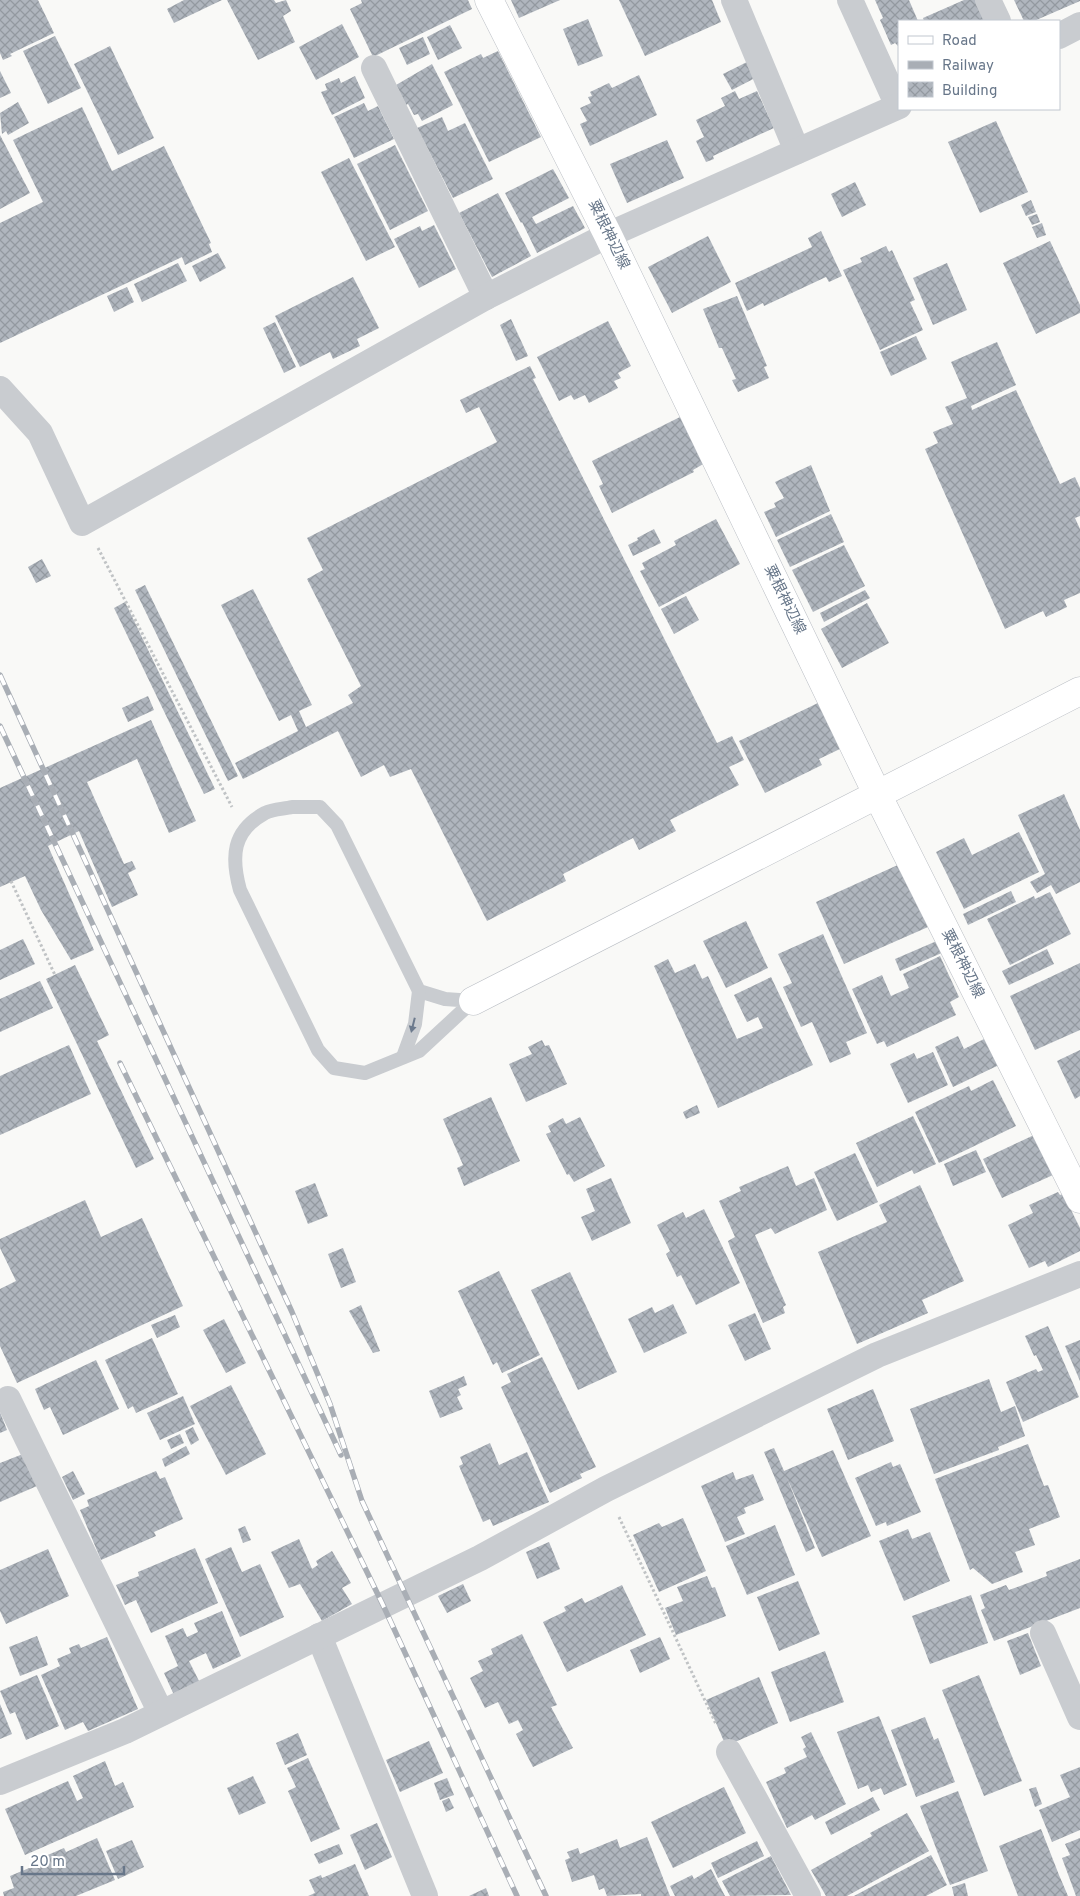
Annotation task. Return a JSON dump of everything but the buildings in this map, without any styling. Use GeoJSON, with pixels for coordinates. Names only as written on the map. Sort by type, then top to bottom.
{"type":"FeatureCollection","features":[{"type":"Feature","properties":{"kind":"main road","name":"粟根神辺線"},"geometry":{"type":"LineString","coordinates":[[489,0],[608,235],[878,796],[1080,1199]]}},
{"type":"Feature","properties":{"kind":"main road"},"geometry":{"type":"LineString","coordinates":[[473,1001],[878,796],[1080,691]]}},
{"type":"Feature","properties":{"kind":"street"},"geometry":{"type":"LineString","coordinates":[[734,0],[797,151]]}},
{"type":"Feature","properties":{"kind":"street"},"geometry":{"type":"LineString","coordinates":[[0,389],[40,433],[82,523],[486,297],[608,235],[898,106],[850,0]]}},
{"type":"Feature","properties":{"kind":"street"},"geometry":{"type":"LineString","coordinates":[[988,0],[998,20]]}},
{"type":"Feature","properties":{"kind":"street"},"geometry":{"type":"LineString","coordinates":[[1060,35],[1080,25]]}},
{"type":"Feature","properties":{"kind":"street"},"geometry":{"type":"LineString","coordinates":[[374,68],[486,297]]}},
{"type":"Feature","properties":{"kind":"street"},"geometry":{"type":"LineString","coordinates":[[0,1782],[125,1731],[480,1558],[606,1489],[877,1355],[1080,1274]]}},
{"type":"Feature","properties":{"kind":"street"},"geometry":{"type":"LineString","coordinates":[[8,1399],[161,1713]]}},
{"type":"Feature","properties":{"kind":"street"},"geometry":{"type":"LineString","coordinates":[[1043,1633],[1080,1717]]}},
{"type":"Feature","properties":{"kind":"street"},"geometry":{"type":"LineString","coordinates":[[319,1636],[425,1896]]}},
{"type":"Feature","properties":{"kind":"street"},"geometry":{"type":"LineString","coordinates":[[729,1752],[808,1896]]}},
{"type":"Feature","properties":{"kind":"lane"},"geometry":{"type":"LineString","coordinates":[[403,1057],[415,1024],[419,991],[337,825],[320,808],[292,807],[266,812],[248,826],[236,844],[234,869],[240,890],[318,1050],[334,1068],[365,1073],[419,1051],[473,1001]]}},
{"type":"Feature","properties":{"kind":"lane"},"geometry":{"type":"LineString","coordinates":[[419,991],[445,999],[473,1001]]}},
{"type":"Feature","properties":{"kind":"path"},"geometry":{"type":"LineString","coordinates":[[82,523],[108,565],[244,832]]}},
{"type":"Feature","properties":{"kind":"path"},"geometry":{"type":"LineString","coordinates":[[12,881],[55,975]]}},
{"type":"Feature","properties":{"kind":"path"},"geometry":{"type":"LineString","coordinates":[[606,1489],[729,1752]]}},
{"type":"Feature","properties":{"kind":"railway"},"geometry":{"type":"LineString","coordinates":[[0,675],[292,1312],[330,1404],[362,1501],[546,1896]]}},
{"type":"Feature","properties":{"kind":"railway"},"geometry":{"type":"LineString","coordinates":[[0,726],[341,1455]]}},
{"type":"Feature","properties":{"kind":"railway"},"geometry":{"type":"LineString","coordinates":[[120,1063],[383,1605],[517,1896]]}}]}
